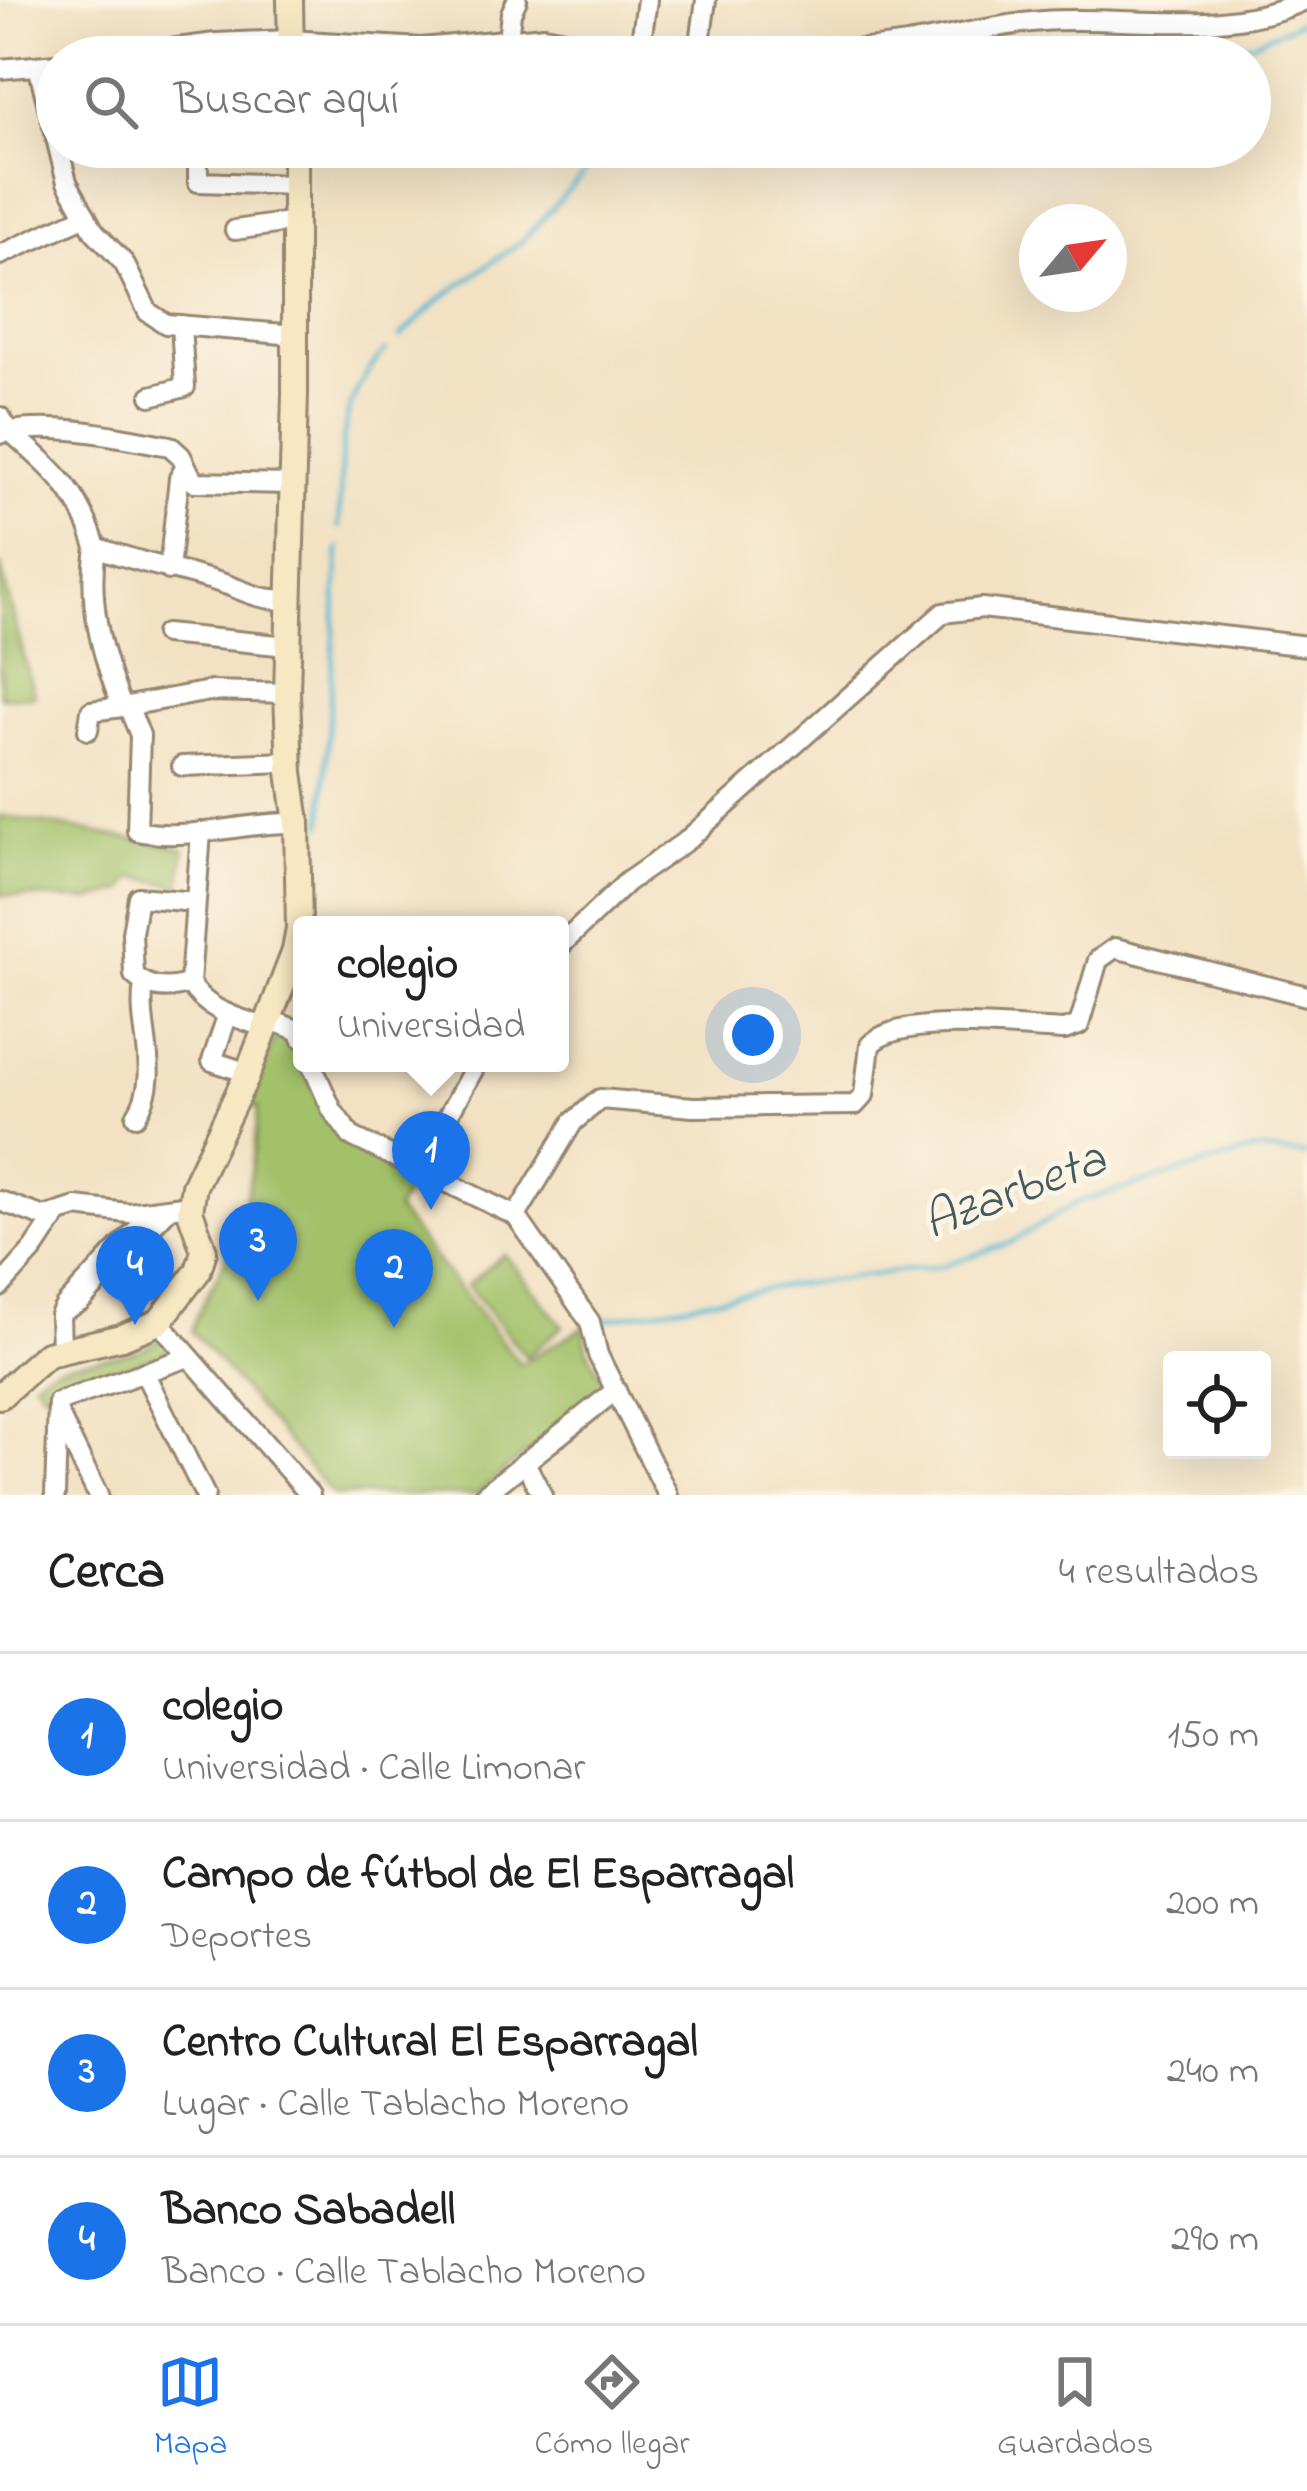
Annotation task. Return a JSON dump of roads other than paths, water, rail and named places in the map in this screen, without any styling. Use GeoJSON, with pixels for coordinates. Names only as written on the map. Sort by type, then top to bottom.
{"type":"FeatureCollection","features":[{"type":"Feature","properties":{"kind":"main road"},"geometry":{"type":"LineString","coordinates":[[290,0],[291,36]]}},
{"type":"Feature","properties":{"kind":"main road"},"geometry":{"type":"LineString","coordinates":[[296,168],[287,693],[297,823],[298,916]]}},
{"type":"Feature","properties":{"kind":"main road"},"geometry":{"type":"LineString","coordinates":[[0,1396],[38,1360],[159,1322],[198,1271],[204,1258],[172,1208],[197,1177],[248,1073],[293,952]]}},
{"type":"Feature","properties":{"kind":"street"},"geometry":{"type":"LineString","coordinates":[[645,36],[647,0]]}},
{"type":"Feature","properties":{"kind":"street"},"geometry":{"type":"LineString","coordinates":[[703,36],[706,0]]}},
{"type":"Feature","properties":{"kind":"street"},"geometry":{"type":"LineString","coordinates":[[1220,22],[1222,0]]}},
{"type":"Feature","properties":{"kind":"street"},"geometry":{"type":"LineString","coordinates":[[947,36],[1027,22],[1220,22],[1284,10],[1305,0]]}},
{"type":"Feature","properties":{"kind":"street"},"geometry":{"type":"LineString","coordinates":[[508,36],[514,2]]}},
{"type":"Feature","properties":{"kind":"street"},"geometry":{"type":"LineString","coordinates":[[2,72],[36,67]]}},
{"type":"Feature","properties":{"kind":"street"},"geometry":{"type":"LineString","coordinates":[[66,168],[94,231],[124,263],[148,312],[166,324],[295,335]]}},
{"type":"Feature","properties":{"kind":"street"},"geometry":{"type":"LineString","coordinates":[[198,168],[198,182],[296,185]]}},
{"type":"Feature","properties":{"kind":"street"},"geometry":{"type":"LineString","coordinates":[[0,255],[86,216]]}},
{"type":"Feature","properties":{"kind":"street"},"geometry":{"type":"LineString","coordinates":[[235,230],[296,221]]}},
{"type":"Feature","properties":{"kind":"street"},"geometry":{"type":"LineString","coordinates":[[151,396],[185,387],[181,325]]}},
{"type":"Feature","properties":{"kind":"street"},"geometry":{"type":"LineString","coordinates":[[3,427],[76,430],[170,446],[194,482],[292,484]]}},
{"type":"Feature","properties":{"kind":"street"},"geometry":{"type":"LineString","coordinates":[[3,427],[70,488],[84,510],[96,547],[91,579],[103,658],[140,735],[137,830],[167,837],[264,822],[297,823]]}},
{"type":"Feature","properties":{"kind":"street"},"geometry":{"type":"LineString","coordinates":[[169,570],[178,478],[186,466]]}},
{"type":"Feature","properties":{"kind":"street"},"geometry":{"type":"LineString","coordinates":[[96,547],[220,582],[256,599],[287,600]]}},
{"type":"Feature","properties":{"kind":"street"},"geometry":{"type":"LineString","coordinates":[[569,937],[627,882],[686,841],[943,614],[982,608],[1307,646]]}},
{"type":"Feature","properties":{"kind":"street"},"geometry":{"type":"LineString","coordinates":[[165,634],[288,646]]}},
{"type":"Feature","properties":{"kind":"street"},"geometry":{"type":"LineString","coordinates":[[88,730],[91,711],[210,691],[287,693]]}},
{"type":"Feature","properties":{"kind":"street"},"geometry":{"type":"LineString","coordinates":[[182,766],[289,762]]}},
{"type":"Feature","properties":{"kind":"street"},"geometry":{"type":"LineString","coordinates":[[201,832],[190,983],[197,995],[228,1014],[293,1029]]}},
{"type":"Feature","properties":{"kind":"street"},"geometry":{"type":"LineString","coordinates":[[190,983],[178,987],[144,984],[134,975],[132,932],[138,897],[195,902]]}},
{"type":"Feature","properties":{"kind":"street"},"geometry":{"type":"LineString","coordinates":[[516,1216],[573,1122],[600,1100],[693,1107],[855,1105],[864,1095],[870,1045],[885,1033],[921,1026],[1064,1030],[1079,1025],[1098,960],[1115,948],[1307,996]]}},
{"type":"Feature","properties":{"kind":"street"},"geometry":{"type":"LineString","coordinates":[[136,1116],[148,1088],[151,1055],[144,984]]}},
{"type":"Feature","properties":{"kind":"street"},"geometry":{"type":"LineString","coordinates":[[228,1014],[212,1061],[248,1073]]}},
{"type":"Feature","properties":{"kind":"street"},"geometry":{"type":"LineString","coordinates":[[316,1072],[345,1131],[364,1145],[516,1216],[590,1322],[595,1348],[668,1495]]}},
{"type":"Feature","properties":{"kind":"street"},"geometry":{"type":"LineString","coordinates":[[418,1171],[472,1072]]}},
{"type":"Feature","properties":{"kind":"street"},"geometry":{"type":"LineString","coordinates":[[1,1205],[44,1217],[76,1207],[94,1212],[172,1208]]}},
{"type":"Feature","properties":{"kind":"street"},"geometry":{"type":"LineString","coordinates":[[62,1349],[60,1315],[172,1208]]}},
{"type":"Feature","properties":{"kind":"street"},"geometry":{"type":"LineString","coordinates":[[0,1287],[58,1213]]}},
{"type":"Feature","properties":{"kind":"street"},"geometry":{"type":"LineString","coordinates":[[159,1322],[310,1495]]}},
{"type":"Feature","properties":{"kind":"street"},"geometry":{"type":"LineString","coordinates":[[55,1495],[56,1409],[63,1398],[189,1357]]}},
{"type":"Feature","properties":{"kind":"street"},"geometry":{"type":"LineString","coordinates":[[144,1372],[205,1495]]}},
{"type":"Feature","properties":{"kind":"street"},"geometry":{"type":"LineString","coordinates":[[484,1495],[616,1390]]}},
{"type":"Feature","properties":{"kind":"street"},"geometry":{"type":"LineString","coordinates":[[56,1409],[98,1495]]}},
{"type":"Feature","properties":{"kind":"street"},"geometry":{"type":"LineString","coordinates":[[526,1462],[542,1495]]}},
{"type":"Feature","properties":{"kind":"waterway"},"geometry":{"type":"LineString","coordinates":[[1267,36],[1307,19]]}},
{"type":"Feature","properties":{"kind":"waterway"},"geometry":{"type":"LineString","coordinates":[[400,337],[440,299],[522,241],[589,168]]}},
{"type":"Feature","properties":{"kind":"waterway"},"geometry":{"type":"LineString","coordinates":[[339,527],[349,411],[369,370],[386,350]]}},
{"type":"Feature","properties":{"kind":"waterway"},"geometry":{"type":"LineString","coordinates":[[323,824],[339,548]]}},
{"type":"Feature","properties":{"kind":"waterway","name":"Azarbeta"},"geometry":{"type":"LineString","coordinates":[[603,1320],[777,1287],[941,1266],[1010,1243],[1078,1202],[1255,1150],[1307,1155]]}},
{"type":"Feature","properties":{"kind":"place","name":"colegio"},"geometry":{"type":"Point","coordinates":[431,1210]}},
{"type":"Feature","properties":{"kind":"place","name":"Centro Cultural El Esparragal"},"geometry":{"type":"Point","coordinates":[258,1301]}},
{"type":"Feature","properties":{"kind":"place","name":"Banco Sabadell"},"geometry":{"type":"Point","coordinates":[135,1325]}},
{"type":"Feature","properties":{"kind":"place","name":"Campo de fútbol de El Esparragal"},"geometry":{"type":"Point","coordinates":[394,1328]}}]}
